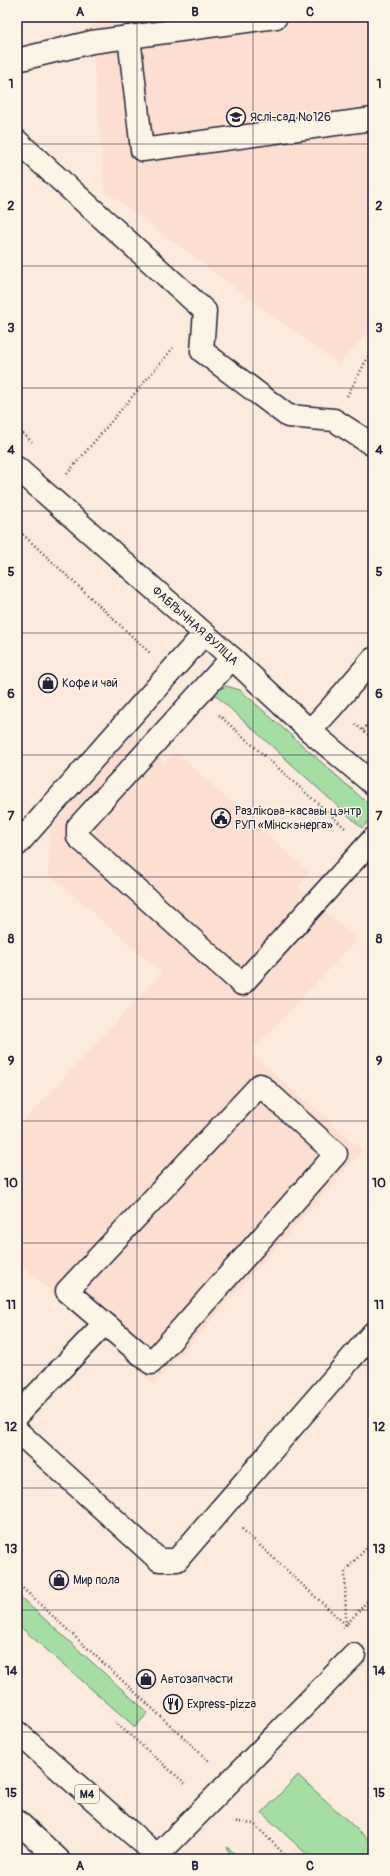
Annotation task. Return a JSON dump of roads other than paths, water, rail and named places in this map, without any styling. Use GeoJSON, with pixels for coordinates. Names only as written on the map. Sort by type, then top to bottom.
{"type":"FeatureCollection","features":[{"type":"Feature","properties":{"kind":"street"},"geometry":{"type":"LineString","coordinates":[[17,60],[92,42],[276,17]]}},
{"type":"Feature","properties":{"kind":"street"},"geometry":{"type":"LineString","coordinates":[[129,37],[142,150],[373,119]]}},
{"type":"Feature","properties":{"kind":"street"},"geometry":{"type":"LineString","coordinates":[[17,141],[205,311],[202,351],[288,416],[334,420],[373,445]]}},
{"type":"Feature","properties":{"kind":"street","name":"ФАБРЫЧНАЯ ВУЛІЦА"},"geometry":{"type":"LineString","coordinates":[[17,468],[232,658],[310,731],[373,784]]}},
{"type":"Feature","properties":{"kind":"street"},"geometry":{"type":"LineString","coordinates":[[17,845],[204,634]]}},
{"type":"Feature","properties":{"kind":"street"},"geometry":{"type":"LineString","coordinates":[[232,658],[78,827],[78,837],[242,984],[373,839]]}},
{"type":"Feature","properties":{"kind":"street"},"geometry":{"type":"LineString","coordinates":[[310,731],[373,660]]}},
{"type":"Feature","properties":{"kind":"street"},"geometry":{"type":"LineString","coordinates":[[260,1085],[336,1154],[151,1363],[104,1324],[67,1291],[260,1085]]}},
{"type":"Feature","properties":{"kind":"street"},"geometry":{"type":"LineString","coordinates":[[17,1415],[104,1324]]}},
{"type":"Feature","properties":{"kind":"street"},"geometry":{"type":"LineString","coordinates":[[17,1431],[159,1560],[177,1560],[220,1508],[373,1333]]}},
{"type":"Feature","properties":{"kind":"street"},"geometry":{"type":"LineString","coordinates":[[159,1858],[208,1804],[354,1655]]}},
{"type":"Feature","properties":{"kind":"street","name":"М4"},"geometry":{"type":"LineString","coordinates":[[17,1732],[159,1858]]}},
{"type":"Feature","properties":{"kind":"street"},"geometry":{"type":"LineString","coordinates":[[17,1821],[58,1859]]}},
{"type":"Feature","properties":{"kind":"place","name":"Яслі-сад №126"},"geometry":{"type":"Point","coordinates":[236,117]}},
{"type":"Feature","properties":{"kind":"place","name":"Кофе и чай"},"geometry":{"type":"Point","coordinates":[48,683]}},
{"type":"Feature","properties":{"kind":"place","name":"Разлікова-касавы цэнтр РУП «Мінскэнерга»"},"geometry":{"type":"Point","coordinates":[221,818]}},
{"type":"Feature","properties":{"kind":"place","name":"Мир пола"},"geometry":{"type":"Point","coordinates":[59,1580]}},
{"type":"Feature","properties":{"kind":"place","name":"Автозапчасти"},"geometry":{"type":"Point","coordinates":[146,1679]}},
{"type":"Feature","properties":{"kind":"place","name":"Express-pizza"},"geometry":{"type":"Point","coordinates":[173,1704]}}]}
